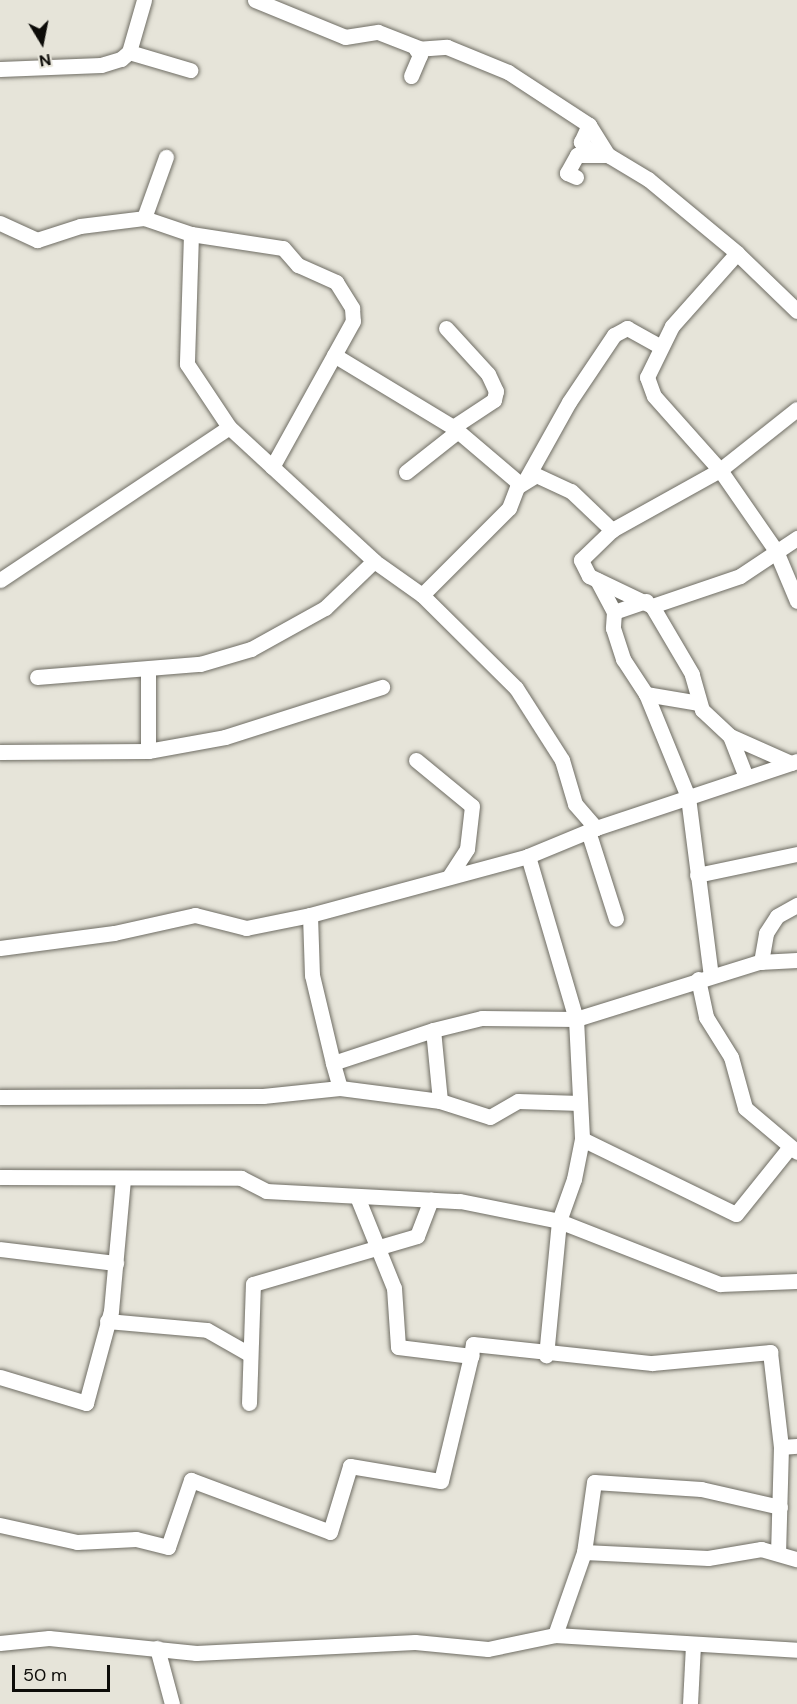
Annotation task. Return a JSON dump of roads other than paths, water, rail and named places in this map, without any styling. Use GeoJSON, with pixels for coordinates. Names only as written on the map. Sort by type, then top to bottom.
{"type":"FeatureCollection","features":[{"type":"Feature","properties":{"kind":"street"},"geometry":{"type":"LineString","coordinates":[[0,69],[101,65],[121,59],[129,52],[144,0]]}},
{"type":"Feature","properties":{"kind":"street"},"geometry":{"type":"LineString","coordinates":[[255,0],[345,37],[378,32],[419,48],[447,47],[508,72],[589,125],[600,154]]}},
{"type":"Feature","properties":{"kind":"street"},"geometry":{"type":"LineString","coordinates":[[411,76],[419,48]]}},
{"type":"Feature","properties":{"kind":"street"},"geometry":{"type":"LineString","coordinates":[[129,52],[190,70]]}},
{"type":"Feature","properties":{"kind":"street"},"geometry":{"type":"LineString","coordinates":[[576,177],[567,172],[577,155],[600,154],[648,179],[737,253],[797,310]]}},
{"type":"Feature","properties":{"kind":"street"},"geometry":{"type":"LineString","coordinates":[[144,218],[166,158]]}},
{"type":"Feature","properties":{"kind":"street"},"geometry":{"type":"LineString","coordinates":[[0,223],[37,240],[80,226],[144,218],[190,234],[283,248],[298,265],[336,282],[353,321],[272,467]]}},
{"type":"Feature","properties":{"kind":"street"},"geometry":{"type":"LineString","coordinates":[[190,234],[187,364],[229,427],[374,561],[422,595],[516,688],[562,760],[575,804],[592,829],[616,919]]}},
{"type":"Feature","properties":{"kind":"street"},"geometry":{"type":"LineString","coordinates":[[737,253],[658,346],[648,377],[650,388],[720,470],[776,551],[797,601]]}},
{"type":"Feature","properties":{"kind":"street"},"geometry":{"type":"LineString","coordinates":[[406,472],[455,429],[494,400],[496,391],[488,374],[446,328]]}},
{"type":"Feature","properties":{"kind":"street"},"geometry":{"type":"LineString","coordinates":[[422,595],[509,508],[568,402],[614,335],[627,328],[658,346]]}},
{"type":"Feature","properties":{"kind":"street"},"geometry":{"type":"LineString","coordinates":[[334,355],[455,429],[523,482]]}},
{"type":"Feature","properties":{"kind":"street"},"geometry":{"type":"LineString","coordinates":[[746,777],[730,736],[699,703],[692,674],[649,604],[597,580],[583,570],[582,560],[612,530],[720,470],[797,409]]}},
{"type":"Feature","properties":{"kind":"street"},"geometry":{"type":"LineString","coordinates":[[0,580],[229,427]]}},
{"type":"Feature","properties":{"kind":"street"},"geometry":{"type":"LineString","coordinates":[[523,482],[545,476],[562,486],[612,530]]}},
{"type":"Feature","properties":{"kind":"street"},"geometry":{"type":"LineString","coordinates":[[614,612],[708,591],[797,538]]}},
{"type":"Feature","properties":{"kind":"street"},"geometry":{"type":"LineString","coordinates":[[37,677],[148,670],[200,664],[285,633],[325,608],[374,561]]}},
{"type":"Feature","properties":{"kind":"street"},"geometry":{"type":"LineString","coordinates":[[582,1139],[736,1214],[793,1150],[745,1108],[731,1057],[706,1017],[697,875],[688,797],[646,694],[623,659],[613,628],[614,612],[597,580]]}},
{"type":"Feature","properties":{"kind":"street"},"geometry":{"type":"LineString","coordinates":[[148,670],[148,751]]}},
{"type":"Feature","properties":{"kind":"street"},"geometry":{"type":"LineString","coordinates":[[0,752],[148,751],[225,737],[382,687]]}},
{"type":"Feature","properties":{"kind":"street"},"geometry":{"type":"LineString","coordinates":[[646,694],[699,703]]}},
{"type":"Feature","properties":{"kind":"street"},"geometry":{"type":"LineString","coordinates":[[730,736],[794,762]]}},
{"type":"Feature","properties":{"kind":"street"},"geometry":{"type":"LineString","coordinates":[[416,760],[472,806],[467,849],[450,875]]}},
{"type":"Feature","properties":{"kind":"street"},"geometry":{"type":"LineString","coordinates":[[0,948],[102,935],[195,915],[246,928],[310,915],[450,875],[528,856],[592,829],[794,762]]}},
{"type":"Feature","properties":{"kind":"street"},"geometry":{"type":"LineString","coordinates":[[697,875],[797,854]]}},
{"type":"Feature","properties":{"kind":"street"},"geometry":{"type":"LineString","coordinates":[[528,856],[576,1019],[582,1139],[574,1179],[559,1221],[546,1355]]}},
{"type":"Feature","properties":{"kind":"street"},"geometry":{"type":"LineString","coordinates":[[761,962],[766,933],[777,916],[797,905]]}},
{"type":"Feature","properties":{"kind":"street"},"geometry":{"type":"LineString","coordinates":[[310,915],[312,975],[340,1088]]}},
{"type":"Feature","properties":{"kind":"street"},"geometry":{"type":"LineString","coordinates":[[333,1063],[432,1030],[482,1018],[576,1019],[761,962],[797,960]]}},
{"type":"Feature","properties":{"kind":"street"},"geometry":{"type":"LineString","coordinates":[[432,1030],[440,1101]]}},
{"type":"Feature","properties":{"kind":"street"},"geometry":{"type":"LineString","coordinates":[[0,1097],[263,1096],[340,1088],[440,1101],[490,1117],[518,1101],[580,1103]]}},
{"type":"Feature","properties":{"kind":"street"},"geometry":{"type":"LineString","coordinates":[[0,1177],[240,1178],[266,1191],[358,1199],[460,1201],[559,1221],[720,1284],[797,1281]]}},
{"type":"Feature","properties":{"kind":"street"},"geometry":{"type":"LineString","coordinates":[[0,1377],[86,1403],[107,1321],[116,1263],[123,1179]]}},
{"type":"Feature","properties":{"kind":"street"},"geometry":{"type":"LineString","coordinates":[[358,1199],[379,1245],[394,1288],[398,1347],[471,1356]]}},
{"type":"Feature","properties":{"kind":"street"},"geometry":{"type":"LineString","coordinates":[[249,1403],[253,1284],[379,1245],[417,1236],[431,1200]]}},
{"type":"Feature","properties":{"kind":"street"},"geometry":{"type":"LineString","coordinates":[[0,1249],[116,1263]]}},
{"type":"Feature","properties":{"kind":"street"},"geometry":{"type":"LineString","coordinates":[[107,1321],[207,1330],[249,1354]]}},
{"type":"Feature","properties":{"kind":"street"},"geometry":{"type":"LineString","coordinates":[[0,1525],[76,1542],[136,1539],[168,1547],[191,1479],[330,1532],[350,1466],[441,1481],[473,1344],[546,1355],[652,1362],[770,1352],[789,1446],[780,1507],[778,1553]]}},
{"type":"Feature","properties":{"kind":"street"},"geometry":{"type":"LineString","coordinates":[[555,1635],[584,1552],[594,1482],[701,1489],[780,1507]]}},
{"type":"Feature","properties":{"kind":"street"},"geometry":{"type":"LineString","coordinates":[[584,1552],[708,1558],[747,1550],[778,1553],[797,1559]]}},
{"type":"Feature","properties":{"kind":"street"},"geometry":{"type":"LineString","coordinates":[[0,1644],[49,1638],[196,1653],[415,1642],[488,1649],[555,1635],[797,1650]]}},
{"type":"Feature","properties":{"kind":"street"},"geometry":{"type":"LineString","coordinates":[[690,1704],[693,1645]]}},
{"type":"Feature","properties":{"kind":"street"},"geometry":{"type":"LineString","coordinates":[[157,1648],[172,1704]]}}]}
